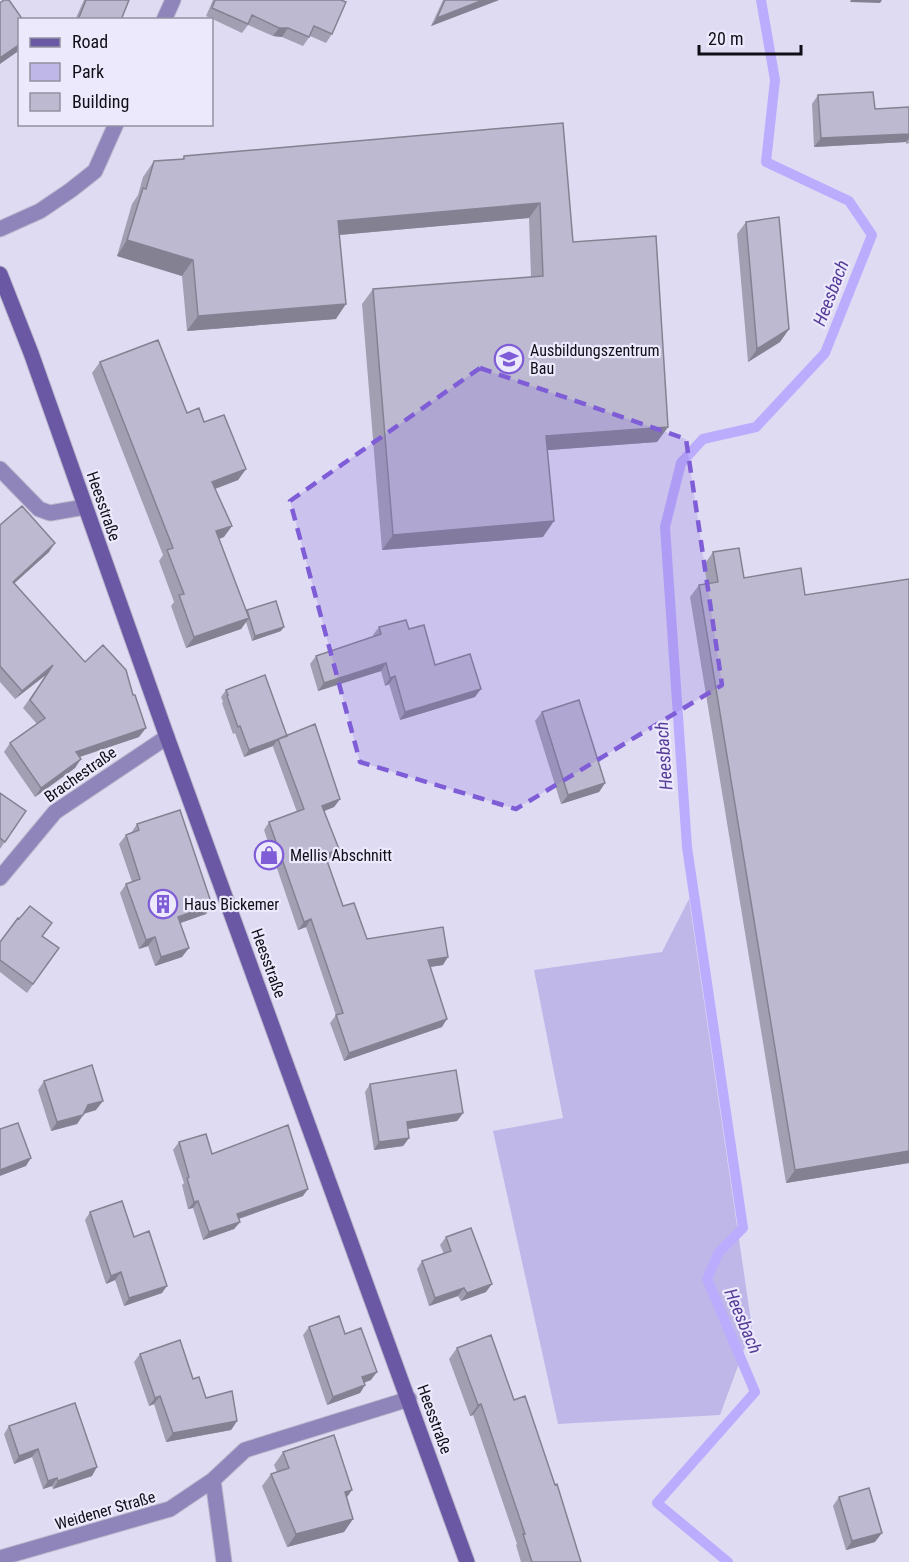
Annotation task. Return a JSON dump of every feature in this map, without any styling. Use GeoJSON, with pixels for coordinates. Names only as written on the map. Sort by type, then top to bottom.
{"type":"FeatureCollection","features":[{"type":"Feature","properties":{"kind":"main road","name":"Heesstraße"},"geometry":{"type":"LineString","coordinates":[[0,274],[31,353],[167,737],[467,1562]]}},
{"type":"Feature","properties":{"kind":"street"},"geometry":{"type":"LineString","coordinates":[[165,18],[173,0]]}},
{"type":"Feature","properties":{"kind":"street"},"geometry":{"type":"LineString","coordinates":[[0,229],[40,211],[95,171],[115,126]]}},
{"type":"Feature","properties":{"kind":"street"},"geometry":{"type":"LineString","coordinates":[[0,469],[39,508],[50,513],[85,507]]}},
{"type":"Feature","properties":{"kind":"street","name":"Brachestraße"},"geometry":{"type":"LineString","coordinates":[[0,878],[54,812],[167,737]]}},
{"type":"Feature","properties":{"kind":"street","name":"Weidener Straße"},"geometry":{"type":"LineString","coordinates":[[0,1558],[170,1509],[213,1480],[245,1450],[409,1399]]}},
{"type":"Feature","properties":{"kind":"street"},"geometry":{"type":"LineString","coordinates":[[213,1480],[224,1562]]}},
{"type":"Feature","properties":{"kind":"highlighted area"},"geometry":{"type":"Polygon","coordinates":[[[480,368],[686,439],[722,685],[516,809],[360,762],[290,501],[480,368]]]}},
{"type":"Feature","properties":{"kind":"green space"},"geometry":{"type":"Polygon","coordinates":[[[689,899],[752,1328],[720,1415],[558,1424],[493,1131],[563,1118],[534,970],[662,952],[689,899]]]}},
{"type":"Feature","properties":{"kind":"building"},"geometry":{"type":"Polygon","coordinates":[[[9,0],[22,18],[18,18],[18,45],[0,58],[0,3],[9,0]]]}},
{"type":"Feature","properties":{"kind":"building"},"geometry":{"type":"Polygon","coordinates":[[[86,0],[129,0],[122,18],[79,18],[86,0]]]}},
{"type":"Feature","properties":{"kind":"building"},"geometry":{"type":"Polygon","coordinates":[[[215,0],[341,0],[346,2],[332,34],[314,26],[309,37],[288,28],[279,28],[252,15],[248,24],[212,8],[215,0]]]}},
{"type":"Feature","properties":{"kind":"building"},"geometry":{"type":"Polygon","coordinates":[[[445,0],[483,0],[437,18],[445,0]]]}},
{"type":"Feature","properties":{"kind":"building"},"geometry":{"type":"Polygon","coordinates":[[[873,92],[875,109],[909,107],[909,134],[821,138],[818,95],[873,92]]]}},
{"type":"Feature","properties":{"kind":"building"},"geometry":{"type":"Polygon","coordinates":[[[563,123],[573,242],[656,236],[668,427],[546,436],[554,521],[393,535],[373,289],[543,276],[540,203],[338,221],[346,304],[198,316],[193,260],[127,240],[154,161],[184,159],[184,156],[563,123]]]}},
{"type":"Feature","properties":{"kind":"building"},"geometry":{"type":"Polygon","coordinates":[[[779,217],[789,329],[757,349],[746,222],[779,217]]]}},
{"type":"Feature","properties":{"kind":"building"},"geometry":{"type":"Polygon","coordinates":[[[158,340],[187,413],[199,408],[204,422],[224,415],[246,469],[212,482],[232,526],[216,531],[249,618],[194,637],[179,595],[184,594],[167,550],[173,548],[100,362],[158,340]]]}},
{"type":"Feature","properties":{"kind":"building"},"geometry":{"type":"Polygon","coordinates":[[[22,506],[55,543],[13,582],[85,662],[103,645],[126,670],[146,728],[76,752],[81,759],[41,788],[10,743],[45,718],[30,700],[53,665],[22,691],[0,666],[0,525],[22,506]]]}},
{"type":"Feature","properties":{"kind":"building"},"geometry":{"type":"Polygon","coordinates":[[[739,548],[744,578],[801,568],[805,595],[909,579],[909,1151],[795,1170],[699,585],[718,582],[713,552],[739,548]]]}},
{"type":"Feature","properties":{"kind":"building"},"geometry":{"type":"Polygon","coordinates":[[[276,601],[284,627],[255,636],[247,610],[276,601]]]}},
{"type":"Feature","properties":{"kind":"building"},"geometry":{"type":"Polygon","coordinates":[[[406,620],[409,629],[424,625],[435,665],[470,654],[481,689],[405,712],[395,676],[390,678],[386,663],[324,683],[316,656],[381,634],[379,627],[406,620]]]}},
{"type":"Feature","properties":{"kind":"building"},"geometry":{"type":"Polygon","coordinates":[[[265,675],[287,736],[249,750],[240,726],[238,727],[226,690],[265,675]]]}},
{"type":"Feature","properties":{"kind":"building"},"geometry":{"type":"Polygon","coordinates":[[[579,700],[605,783],[568,795],[542,712],[579,700]]]}},
{"type":"Feature","properties":{"kind":"building"},"geometry":{"type":"Polygon","coordinates":[[[315,724],[340,799],[322,806],[339,849],[325,855],[343,906],[354,903],[367,939],[443,927],[448,957],[428,960],[447,1019],[349,1053],[336,1015],[343,1013],[311,919],[304,922],[269,822],[304,809],[278,739],[315,724]]]}},
{"type":"Feature","properties":{"kind":"building"},"geometry":{"type":"Polygon","coordinates":[[[0,793],[26,811],[5,842],[0,838],[0,793]]]}},
{"type":"Feature","properties":{"kind":"building"},"geometry":{"type":"Polygon","coordinates":[[[180,810],[212,905],[178,917],[189,948],[161,957],[155,937],[146,940],[126,884],[140,879],[126,835],[139,830],[137,824],[180,810]]]}},
{"type":"Feature","properties":{"kind":"building"},"geometry":{"type":"Polygon","coordinates":[[[30,906],[52,923],[42,936],[59,948],[33,984],[0,960],[0,942],[30,906]]]}},
{"type":"Feature","properties":{"kind":"building"},"geometry":{"type":"Polygon","coordinates":[[[92,1065],[103,1101],[88,1105],[83,1115],[57,1122],[44,1081],[92,1065]]]}},
{"type":"Feature","properties":{"kind":"building"},"geometry":{"type":"Polygon","coordinates":[[[456,1070],[463,1113],[407,1122],[409,1138],[379,1142],[370,1084],[456,1070]]]}},
{"type":"Feature","properties":{"kind":"building"},"geometry":{"type":"Polygon","coordinates":[[[18,1123],[31,1158],[0,1170],[0,1129],[18,1123]]]}},
{"type":"Feature","properties":{"kind":"building"},"geometry":{"type":"Polygon","coordinates":[[[288,1125],[308,1189],[237,1214],[240,1222],[209,1232],[198,1201],[194,1202],[179,1142],[206,1134],[212,1154],[288,1125]]]}},
{"type":"Feature","properties":{"kind":"building"},"geometry":{"type":"Polygon","coordinates":[[[122,1201],[134,1237],[149,1231],[167,1286],[129,1298],[121,1272],[111,1276],[90,1212],[122,1201]]]}},
{"type":"Feature","properties":{"kind":"building"},"geometry":{"type":"Polygon","coordinates":[[[471,1228],[492,1284],[467,1293],[464,1288],[435,1298],[422,1261],[451,1251],[446,1237],[471,1228]]]}},
{"type":"Feature","properties":{"kind":"building"},"geometry":{"type":"Polygon","coordinates":[[[339,1316],[345,1334],[361,1328],[377,1372],[362,1377],[365,1385],[333,1397],[309,1327],[339,1316]]]}},
{"type":"Feature","properties":{"kind":"building"},"geometry":{"type":"Polygon","coordinates":[[[491,1335],[514,1400],[525,1396],[555,1485],[557,1484],[581,1562],[532,1562],[523,1534],[525,1534],[481,1404],[478,1405],[457,1348],[491,1335]]]}},
{"type":"Feature","properties":{"kind":"building"},"geometry":{"type":"Polygon","coordinates":[[[180,1340],[193,1379],[199,1377],[206,1398],[232,1391],[237,1421],[173,1433],[160,1396],[155,1398],[140,1354],[180,1340]]]}},
{"type":"Feature","properties":{"kind":"building"},"geometry":{"type":"Polygon","coordinates":[[[75,1403],[97,1467],[58,1481],[57,1478],[48,1481],[38,1449],[19,1456],[9,1426],[75,1403]]]}},
{"type":"Feature","properties":{"kind":"building"},"geometry":{"type":"Polygon","coordinates":[[[334,1435],[352,1490],[345,1492],[353,1519],[296,1534],[271,1474],[289,1468],[283,1452],[334,1435]]]}},
{"type":"Feature","properties":{"kind":"building"},"geometry":{"type":"Polygon","coordinates":[[[869,1488],[882,1533],[852,1541],[839,1497],[869,1488]]]}},
{"type":"Feature","properties":{"kind":"waterway","name":"Heesbach"},"geometry":{"type":"LineString","coordinates":[[728,1562],[657,1503],[755,1392],[707,1279],[719,1252],[743,1228],[687,847],[665,527],[681,463],[703,439],[756,427],[825,353],[872,235],[849,201],[766,162],[775,80],[761,0]]}},
{"type":"Feature","properties":{"kind":"place","name":"Ausbildungszentrum Bau"},"geometry":{"type":"Point","coordinates":[509,359]}},
{"type":"Feature","properties":{"kind":"place","name":"Mellis Abschnitt"},"geometry":{"type":"Point","coordinates":[269,855]}},
{"type":"Feature","properties":{"kind":"place","name":"Haus Bickemer"},"geometry":{"type":"Point","coordinates":[163,904]}}]}
